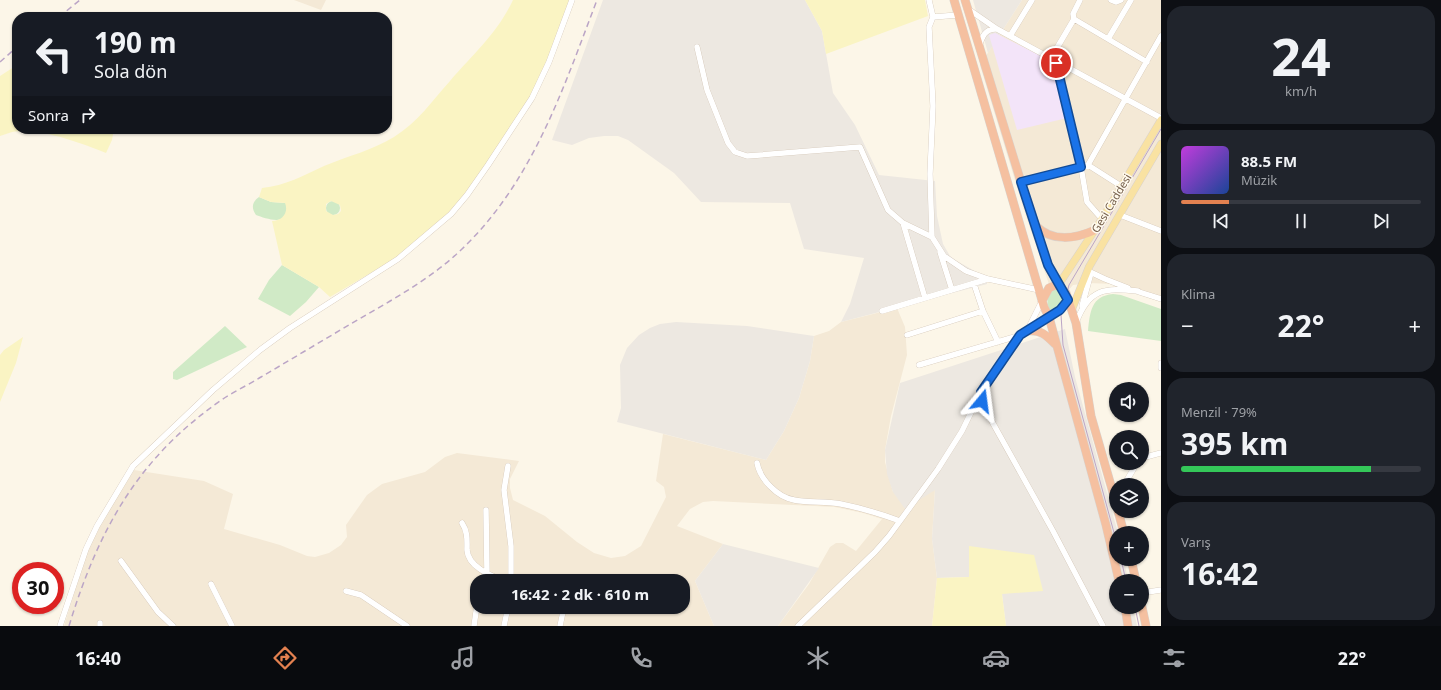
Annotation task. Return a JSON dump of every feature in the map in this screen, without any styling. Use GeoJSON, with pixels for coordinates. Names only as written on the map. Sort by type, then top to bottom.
{"type":"FeatureCollection","features":[{"type":"Feature","properties":{"kind":"highway"},"geometry":{"type":"LineString","coordinates":[[954,0],[1042,301],[1049,317],[1055,344],[1106,525],[1117,574]]}},
{"type":"Feature","properties":{"kind":"highway"},"geometry":{"type":"LineString","coordinates":[[966,4],[1048,265],[1072,309],[1076,323],[1091,416],[1109,478]]}},
{"type":"Feature","properties":{"kind":"highway"},"geometry":{"type":"LineString","coordinates":[[1035,226],[1046,234],[1060,238],[1076,237],[1094,230]]}},
{"type":"Feature","properties":{"kind":"highway"},"geometry":{"type":"LineString","coordinates":[[1042,301],[1049,288],[1058,282]]}},
{"type":"Feature","properties":{"kind":"highway"},"geometry":{"type":"LineString","coordinates":[[1049,317],[1062,309],[1068,300]]}},
{"type":"Feature","properties":{"kind":"highway"},"geometry":{"type":"LineString","coordinates":[[1023,333],[1038,330],[1043,332],[1055,344]]}},
{"type":"Feature","properties":{"kind":"highway"},"geometry":{"type":"LineString","coordinates":[[1126,614],[1128,626]]}},
{"type":"Feature","properties":{"kind":"highway"},"geometry":{"type":"LineString","coordinates":[[1143,614],[1146,626]]}},
{"type":"Feature","properties":{"kind":"main road","name":"Gesi Caddesi"},"geometry":{"type":"LineString","coordinates":[[1058,282],[1102,218],[1161,119]]}},
{"type":"Feature","properties":{"kind":"main road","name":"Gesi Caddesi"},"geometry":{"type":"LineString","coordinates":[[1072,309],[1120,215],[1161,144]]}},
{"type":"Feature","properties":{"kind":"street"},"geometry":{"type":"LineString","coordinates":[[60,626],[77,572],[91,538],[133,466],[213,390],[260,350],[290,328],[398,259],[451,214],[485,170],[532,98],[549,62],[572,0]]}},
{"type":"Feature","properties":{"kind":"street"},"geometry":{"type":"LineString","coordinates":[[929,0],[932,17],[929,27],[933,106],[930,181],[932,237],[940,250],[949,260],[960,268],[988,279],[1039,290]]}},
{"type":"Feature","properties":{"kind":"street"},"geometry":{"type":"LineString","coordinates":[[1010,36],[1032,0]]}},
{"type":"Feature","properties":{"kind":"street"},"geometry":{"type":"LineString","coordinates":[[1080,0],[1073,14],[1074,19],[1053,59],[1081,167],[1087,202],[1102,218]]}},
{"type":"Feature","properties":{"kind":"street"},"geometry":{"type":"LineString","coordinates":[[1111,0],[1116,2],[1120,0]]}},
{"type":"Feature","properties":{"kind":"street"},"geometry":{"type":"LineString","coordinates":[[1108,39],[1130,0]]}},
{"type":"Feature","properties":{"kind":"street"},"geometry":{"type":"LineString","coordinates":[[966,4],[997,29],[1161,119]]}},
{"type":"Feature","properties":{"kind":"street"},"geometry":{"type":"LineString","coordinates":[[932,17],[958,15]]}},
{"type":"Feature","properties":{"kind":"street"},"geometry":{"type":"LineString","coordinates":[[1074,19],[1147,62]]}},
{"type":"Feature","properties":{"kind":"street"},"geometry":{"type":"LineString","coordinates":[[979,47],[985,33],[990,29],[997,29]]}},
{"type":"Feature","properties":{"kind":"street"},"geometry":{"type":"LineString","coordinates":[[1021,182],[1088,165],[1161,36]]}},
{"type":"Feature","properties":{"kind":"street"},"geometry":{"type":"LineString","coordinates":[[697,47],[706,90],[728,143],[733,150],[747,156],[860,147],[888,210],[903,223],[932,237]]}},
{"type":"Feature","properties":{"kind":"street"},"geometry":{"type":"LineString","coordinates":[[1088,165],[1121,186]]}},
{"type":"Feature","properties":{"kind":"street"},"geometry":{"type":"LineString","coordinates":[[1120,215],[1161,231]]}},
{"type":"Feature","properties":{"kind":"street"},"geometry":{"type":"LineString","coordinates":[[903,223],[925,298]]}},
{"type":"Feature","properties":{"kind":"street"},"geometry":{"type":"LineString","coordinates":[[940,250],[952,290]]}},
{"type":"Feature","properties":{"kind":"street"},"geometry":{"type":"LineString","coordinates":[[1076,323],[1090,272],[1161,299]]}},
{"type":"Feature","properties":{"kind":"street"},"geometry":{"type":"LineString","coordinates":[[882,311],[988,279]]}},
{"type":"Feature","properties":{"kind":"street"},"geometry":{"type":"LineString","coordinates":[[974,284],[983,311],[998,342]]}},
{"type":"Feature","properties":{"kind":"street"},"geometry":{"type":"LineString","coordinates":[[1080,312],[1089,299],[1104,290],[1115,289],[1138,291]]}},
{"type":"Feature","properties":{"kind":"street"},"geometry":{"type":"LineString","coordinates":[[798,626],[875,552],[900,521],[950,450],[981,392],[1023,333],[1042,301]]}},
{"type":"Feature","properties":{"kind":"street"},"geometry":{"type":"LineString","coordinates":[[907,336],[983,311]]}},
{"type":"Feature","properties":{"kind":"street"},"geometry":{"type":"LineString","coordinates":[[920,365],[1023,333],[1049,317]]}},
{"type":"Feature","properties":{"kind":"street"},"geometry":{"type":"LineString","coordinates":[[981,392],[982,401],[990,418],[1054,531],[1102,626]]}},
{"type":"Feature","properties":{"kind":"street"},"geometry":{"type":"LineString","coordinates":[[1149,456],[1161,453]]}},
{"type":"Feature","properties":{"kind":"street"},"geometry":{"type":"LineString","coordinates":[[757,463],[758,469],[766,482],[787,498],[842,504],[900,521]]}},
{"type":"Feature","properties":{"kind":"street"},"geometry":{"type":"LineString","coordinates":[[508,466],[504,490],[511,546],[511,574]]}},
{"type":"Feature","properties":{"kind":"street"},"geometry":{"type":"LineString","coordinates":[[486,510],[487,573]]}},
{"type":"Feature","properties":{"kind":"street"},"geometry":{"type":"LineString","coordinates":[[462,523],[467,533],[467,550],[469,558],[487,573]]}},
{"type":"Feature","properties":{"kind":"street"},"geometry":{"type":"LineString","coordinates":[[121,561],[158,612],[173,626]]}},
{"type":"Feature","properties":{"kind":"street"},"geometry":{"type":"LineString","coordinates":[[211,584],[232,626]]}},
{"type":"Feature","properties":{"kind":"street"},"geometry":{"type":"LineString","coordinates":[[346,590],[361,595],[407,626]]}},
{"type":"Feature","properties":{"kind":"street"},"geometry":{"type":"LineString","coordinates":[[1149,592],[1161,590]]}},
{"type":"Feature","properties":{"kind":"street"},"geometry":{"type":"LineString","coordinates":[[474,626],[476,614]]}},
{"type":"Feature","properties":{"kind":"street"},"geometry":{"type":"LineString","coordinates":[[504,626],[507,614]]}},
{"type":"Feature","properties":{"kind":"street"},"geometry":{"type":"LineString","coordinates":[[560,626],[563,614]]}},
{"type":"Feature","properties":{"kind":"shaded area"},"geometry":{"type":"Polygon","coordinates":[[[294,0],[326,0],[321,10],[294,0]]]}},
{"type":"Feature","properties":{"kind":"shaded area"},"geometry":{"type":"Polygon","coordinates":[[[603,0],[805,0],[822,31],[833,93],[855,125],[879,175],[935,181],[937,216],[943,244],[950,256],[987,278],[987,284],[841,322],[850,304],[864,258],[804,249],[790,203],[701,202],[674,173],[628,140],[618,136],[604,136],[589,138],[572,145],[552,140],[603,0]]]}},
{"type":"Feature","properties":{"kind":"shaded area"},"geometry":{"type":"Polygon","coordinates":[[[973,0],[1022,0],[988,53],[973,0]]]}},
{"type":"Feature","properties":{"kind":"shaded area"},"geometry":{"type":"Polygon","coordinates":[[[1022,0],[1161,0],[1161,299],[1113,284],[1089,283],[1073,285],[1056,305],[1024,210],[980,65],[1022,0]]]}},
{"type":"Feature","properties":{"kind":"shaded area"},"geometry":{"type":"Polygon","coordinates":[[[995,33],[1055,63],[1067,118],[1017,130],[989,35],[995,33]]]}},
{"type":"Feature","properties":{"kind":"shaded area"},"geometry":{"type":"Polygon","coordinates":[[[897,308],[905,327],[907,355],[891,416],[885,450],[885,462],[893,492],[935,489],[932,539],[937,578],[932,626],[778,626],[809,584],[830,547],[836,543],[843,543],[856,551],[882,519],[835,507],[713,501],[703,502],[690,509],[677,526],[723,544],[695,581],[714,626],[64,626],[90,540],[134,470],[204,481],[233,494],[224,529],[280,545],[307,556],[315,557],[329,553],[341,545],[347,537],[346,525],[367,495],[382,484],[425,472],[445,457],[457,453],[519,461],[510,479],[510,488],[513,500],[545,516],[577,542],[594,553],[611,558],[625,556],[641,546],[666,497],[664,487],[656,481],[663,434],[766,460],[784,431],[799,398],[810,361],[814,336],[829,331],[841,322],[897,308]]]}},
{"type":"Feature","properties":{"kind":"shaded area"},"geometry":{"type":"Polygon","coordinates":[[[676,322],[747,326],[814,336],[810,361],[799,398],[784,431],[766,460],[617,422],[621,408],[620,365],[627,348],[639,335],[650,328],[660,324],[676,322]]]}},
{"type":"Feature","properties":{"kind":"shaded area"},"geometry":{"type":"Polygon","coordinates":[[[1065,329],[1075,377],[1109,500],[1109,518],[1114,518],[1116,526],[1109,526],[1109,566],[1125,566],[1127,574],[1109,574],[1109,614],[1134,614],[1137,626],[1006,626],[1002,594],[969,546],[969,577],[937,578],[932,539],[935,490],[905,509],[893,492],[887,474],[885,450],[900,383],[1065,329]]]}},
{"type":"Feature","properties":{"kind":"shaded area"},"geometry":{"type":"Polygon","coordinates":[[[723,544],[819,568],[778,626],[714,626],[695,581],[723,544]]]}},
{"type":"Feature","properties":{"kind":"green space"},"geometry":{"type":"Polygon","coordinates":[[[259,197],[271,202],[286,203],[287,211],[285,216],[282,219],[272,220],[256,215],[253,210],[253,205],[259,197]]]}},
{"type":"Feature","properties":{"kind":"green space"},"geometry":{"type":"Polygon","coordinates":[[[330,201],[336,201],[340,205],[340,211],[336,215],[330,215],[326,211],[326,205],[330,201]]]}},
{"type":"Feature","properties":{"kind":"green space"},"geometry":{"type":"Polygon","coordinates":[[[282,265],[319,287],[306,302],[290,316],[258,299],[269,280],[282,265]]]}},
{"type":"Feature","properties":{"kind":"green space"},"geometry":{"type":"Polygon","coordinates":[[[1058,287],[1065,298],[1065,304],[1051,312],[1048,305],[1048,298],[1050,294],[1058,287]]]}},
{"type":"Feature","properties":{"kind":"green space"},"geometry":{"type":"Polygon","coordinates":[[[1113,294],[1121,295],[1161,309],[1161,341],[1088,331],[1093,306],[1100,298],[1113,294]]]}},
{"type":"Feature","properties":{"kind":"green space"},"geometry":{"type":"Polygon","coordinates":[[[225,326],[247,347],[177,380],[173,379],[173,372],[225,326]]]}},
{"type":"Feature","properties":{"kind":"sand"},"geometry":{"type":"Polygon","coordinates":[[[513,0],[570,0],[550,54],[531,95],[467,193],[449,213],[396,258],[330,297],[319,287],[282,265],[272,221],[279,220],[284,216],[286,210],[285,203],[271,202],[259,197],[262,188],[279,185],[294,180],[324,166],[378,146],[403,131],[424,111],[484,43],[507,12],[513,0]],[[331,201],[326,204],[326,211],[333,215],[338,214],[341,211],[340,205],[331,201]]]}},
{"type":"Feature","properties":{"kind":"sand"},"geometry":{"type":"Polygon","coordinates":[[[805,0],[925,0],[928,16],[826,54],[822,31],[805,0]]]}},
{"type":"Feature","properties":{"kind":"sand"},"geometry":{"type":"Polygon","coordinates":[[[12,68],[12,132],[0,136],[0,76],[12,68]]]}},
{"type":"Feature","properties":{"kind":"sand"},"geometry":{"type":"Polygon","coordinates":[[[47,134],[113,134],[106,153],[47,134]]]}},
{"type":"Feature","properties":{"kind":"sand"},"geometry":{"type":"Polygon","coordinates":[[[23,337],[16,363],[0,402],[0,355],[4,350],[23,337]]]}},
{"type":"Feature","properties":{"kind":"sand"},"geometry":{"type":"Polygon","coordinates":[[[969,546],[1034,555],[1043,591],[1002,594],[1006,626],[932,626],[937,578],[969,577],[969,546]]]}},
{"type":"Feature","properties":{"kind":"tram line"},"geometry":{"type":"LineString","coordinates":[[1112,526],[1063,345],[1061,315],[1069,285],[1161,129]]}},
{"type":"Feature","properties":{"kind":"tram line"},"geometry":{"type":"LineString","coordinates":[[1123,566],[1124,574]]}},
{"type":"Feature","properties":{"kind":"tram line"},"geometry":{"type":"LineString","coordinates":[[1136,614],[1139,626]]}},
{"type":"Feature","properties":{"kind":"railway"},"geometry":{"type":"LineString","coordinates":[[65,12],[80,0]]}},
{"type":"Feature","properties":{"kind":"railway"},"geometry":{"type":"LineString","coordinates":[[69,626],[80,591],[108,528],[124,500],[143,473],[165,447],[191,423],[220,401],[422,281],[450,260],[487,222],[508,194],[527,164],[543,132],[572,67],[597,0]]}},
{"type":"Feature","properties":{"kind":"railway"},"geometry":{"type":"LineString","coordinates":[[0,62],[12,51]]}},
{"type":"Feature","properties":{"kind":"route"},"geometry":{"type":"LineString","coordinates":[[982,401],[981,392],[1013,348],[1020,335],[1060,310],[1068,300],[1066,293],[1061,285],[1058,284],[1048,265],[1021,182],[1081,167],[1074,146],[1056,63]]}}]}
